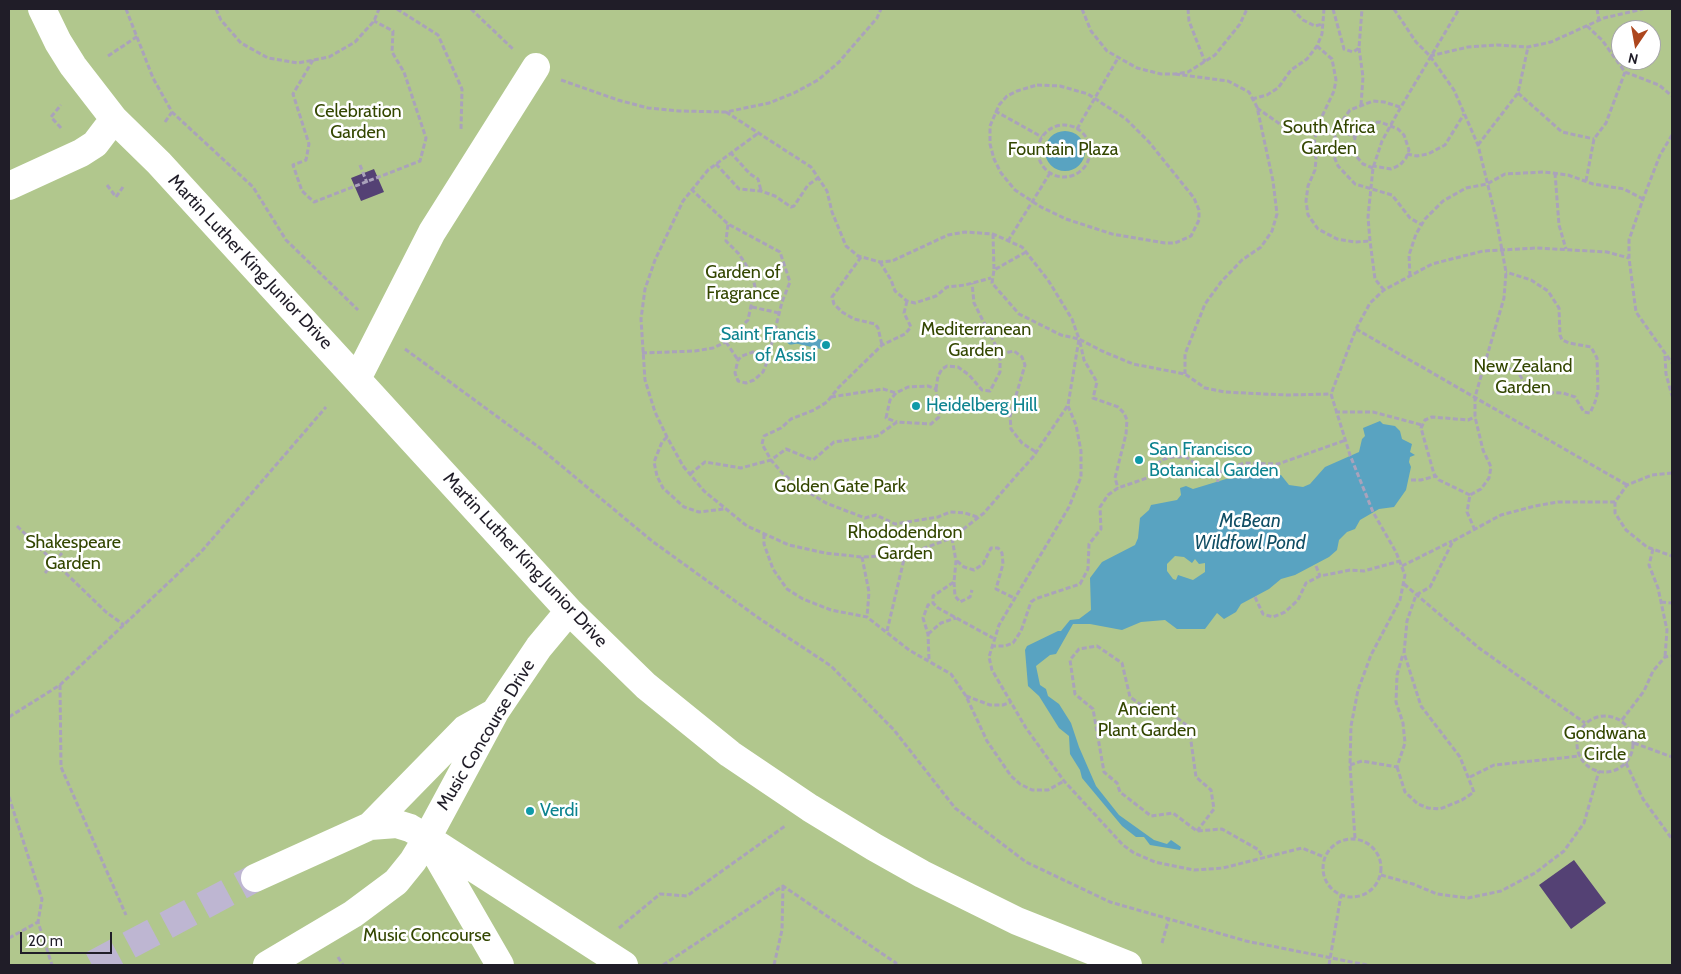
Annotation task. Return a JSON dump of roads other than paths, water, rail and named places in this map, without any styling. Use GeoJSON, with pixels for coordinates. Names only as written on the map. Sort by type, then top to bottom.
{"type":"FeatureCollection","features":[{"type":"Feature","properties":{"kind":"street","name":"Martin Luther King Junior Drive"},"geometry":{"type":"LineString","coordinates":[[42,9],[58,42],[73,66],[114,119],[159,163],[570,611],[640,680],[730,754],[810,808],[874,847],[971,899],[1118,964]]}},
{"type":"Feature","properties":{"kind":"street"},"geometry":{"type":"LineString","coordinates":[[358,379],[432,232],[536,67]]}},
{"type":"Feature","properties":{"kind":"street"},"geometry":{"type":"LineString","coordinates":[[9,186],[81,153],[95,144],[114,119]]}},
{"type":"Feature","properties":{"kind":"street","name":"Music Concourse Drive"},"geometry":{"type":"LineString","coordinates":[[267,965],[375,900],[396,882],[413,861],[427,838],[495,712],[539,647],[570,611]]}},
{"type":"Feature","properties":{"kind":"street"},"geometry":{"type":"LineString","coordinates":[[370,826],[464,729],[495,712]]}},
{"type":"Feature","properties":{"kind":"street"},"geometry":{"type":"LineString","coordinates":[[255,878],[370,826],[397,824],[410,828],[427,838],[594,948],[624,965]]}},
{"type":"Feature","properties":{"kind":"street"},"geometry":{"type":"LineString","coordinates":[[427,838],[500,965]]}},
{"type":"Feature","properties":{"kind":"water"},"geometry":{"type":"Polygon","coordinates":[[[1065,131],[1079,137],[1085,151],[1079,165],[1065,171],[1051,165],[1045,151],[1051,137],[1065,131]]]}},
{"type":"Feature","properties":{"kind":"water","name":"McBean Wildfowl Pond"},"geometry":{"type":"Polygon","coordinates":[[[1380,421],[1383,424],[1395,426],[1400,431],[1402,439],[1412,444],[1410,452],[1415,455],[1410,457],[1411,467],[1406,490],[1394,507],[1379,509],[1360,520],[1355,529],[1347,532],[1339,540],[1337,550],[1329,557],[1295,575],[1281,579],[1269,589],[1241,604],[1236,612],[1224,619],[1217,613],[1205,629],[1177,629],[1165,620],[1141,622],[1122,630],[1090,624],[1073,624],[1056,654],[1050,655],[1036,666],[1040,685],[1046,689],[1048,696],[1059,704],[1071,723],[1096,786],[1119,815],[1154,840],[1167,844],[1171,840],[1181,847],[1180,850],[1150,845],[1144,837],[1136,837],[1122,826],[1082,778],[1080,770],[1070,754],[1069,736],[1059,728],[1039,696],[1028,686],[1025,650],[1027,646],[1061,631],[1070,620],[1079,619],[1091,610],[1090,578],[1102,562],[1135,545],[1138,538],[1140,518],[1149,510],[1151,505],[1177,500],[1181,495],[1180,488],[1186,486],[1193,489],[1226,479],[1249,477],[1249,473],[1281,475],[1289,485],[1303,487],[1310,484],[1325,467],[1359,452],[1362,439],[1365,436],[1363,428],[1380,421]],[[1175,556],[1167,564],[1167,571],[1173,579],[1176,580],[1178,575],[1193,580],[1205,572],[1205,563],[1199,564],[1195,559],[1192,563],[1184,557],[1175,556]]]}},
{"type":"Feature","properties":{"kind":"waterway"},"geometry":{"type":"LineString","coordinates":[[791,340],[797,339],[824,345]]}},
{"type":"Feature","properties":{"kind":"tunnel"},"geometry":{"type":"LineString","coordinates":[[92,965],[255,878]]}},
{"type":"Feature","properties":{"kind":"place","name":"Saint Francis of Assisi"},"geometry":{"type":"Point","coordinates":[826,345]}},
{"type":"Feature","properties":{"kind":"place","name":"Heidelberg Hill"},"geometry":{"type":"Point","coordinates":[916,406]}},
{"type":"Feature","properties":{"kind":"place","name":"San Francisco Botanical Garden"},"geometry":{"type":"Point","coordinates":[1139,460]}},
{"type":"Feature","properties":{"kind":"place","name":"Verdi"},"geometry":{"type":"Point","coordinates":[530,811]}},
{"type":"Feature","properties":{"kind":"park label","name":"Celebration Garden"},"geometry":{"type":"Point","coordinates":[358,122]}},
{"type":"Feature","properties":{"kind":"park label","name":"South Africa Garden"},"geometry":{"type":"Point","coordinates":[1329,138]}},
{"type":"Feature","properties":{"kind":"park label","name":"Fountain Plaza"},"geometry":{"type":"Point","coordinates":[1063,150]}},
{"type":"Feature","properties":{"kind":"park label","name":"Garden of Fragrance"},"geometry":{"type":"Point","coordinates":[743,283]}},
{"type":"Feature","properties":{"kind":"park label","name":"Mediterranean Garden"},"geometry":{"type":"Point","coordinates":[976,340]}},
{"type":"Feature","properties":{"kind":"park label","name":"New Zealand Garden"},"geometry":{"type":"Point","coordinates":[1523,377]}},
{"type":"Feature","properties":{"kind":"park label","name":"Golden Gate Park"},"geometry":{"type":"Point","coordinates":[840,487]}},
{"type":"Feature","properties":{"kind":"park label","name":"Rhododendron Garden"},"geometry":{"type":"Point","coordinates":[905,543]}},
{"type":"Feature","properties":{"kind":"park label","name":"Shakespeare Garden"},"geometry":{"type":"Point","coordinates":[73,553]}},
{"type":"Feature","properties":{"kind":"park label","name":"Ancient Plant Garden"},"geometry":{"type":"Point","coordinates":[1147,720]}},
{"type":"Feature","properties":{"kind":"park label","name":"Gondwana Circle"},"geometry":{"type":"Point","coordinates":[1605,744]}},
{"type":"Feature","properties":{"kind":"park label","name":"Music Concourse"},"geometry":{"type":"Point","coordinates":[427,936]}}]}
